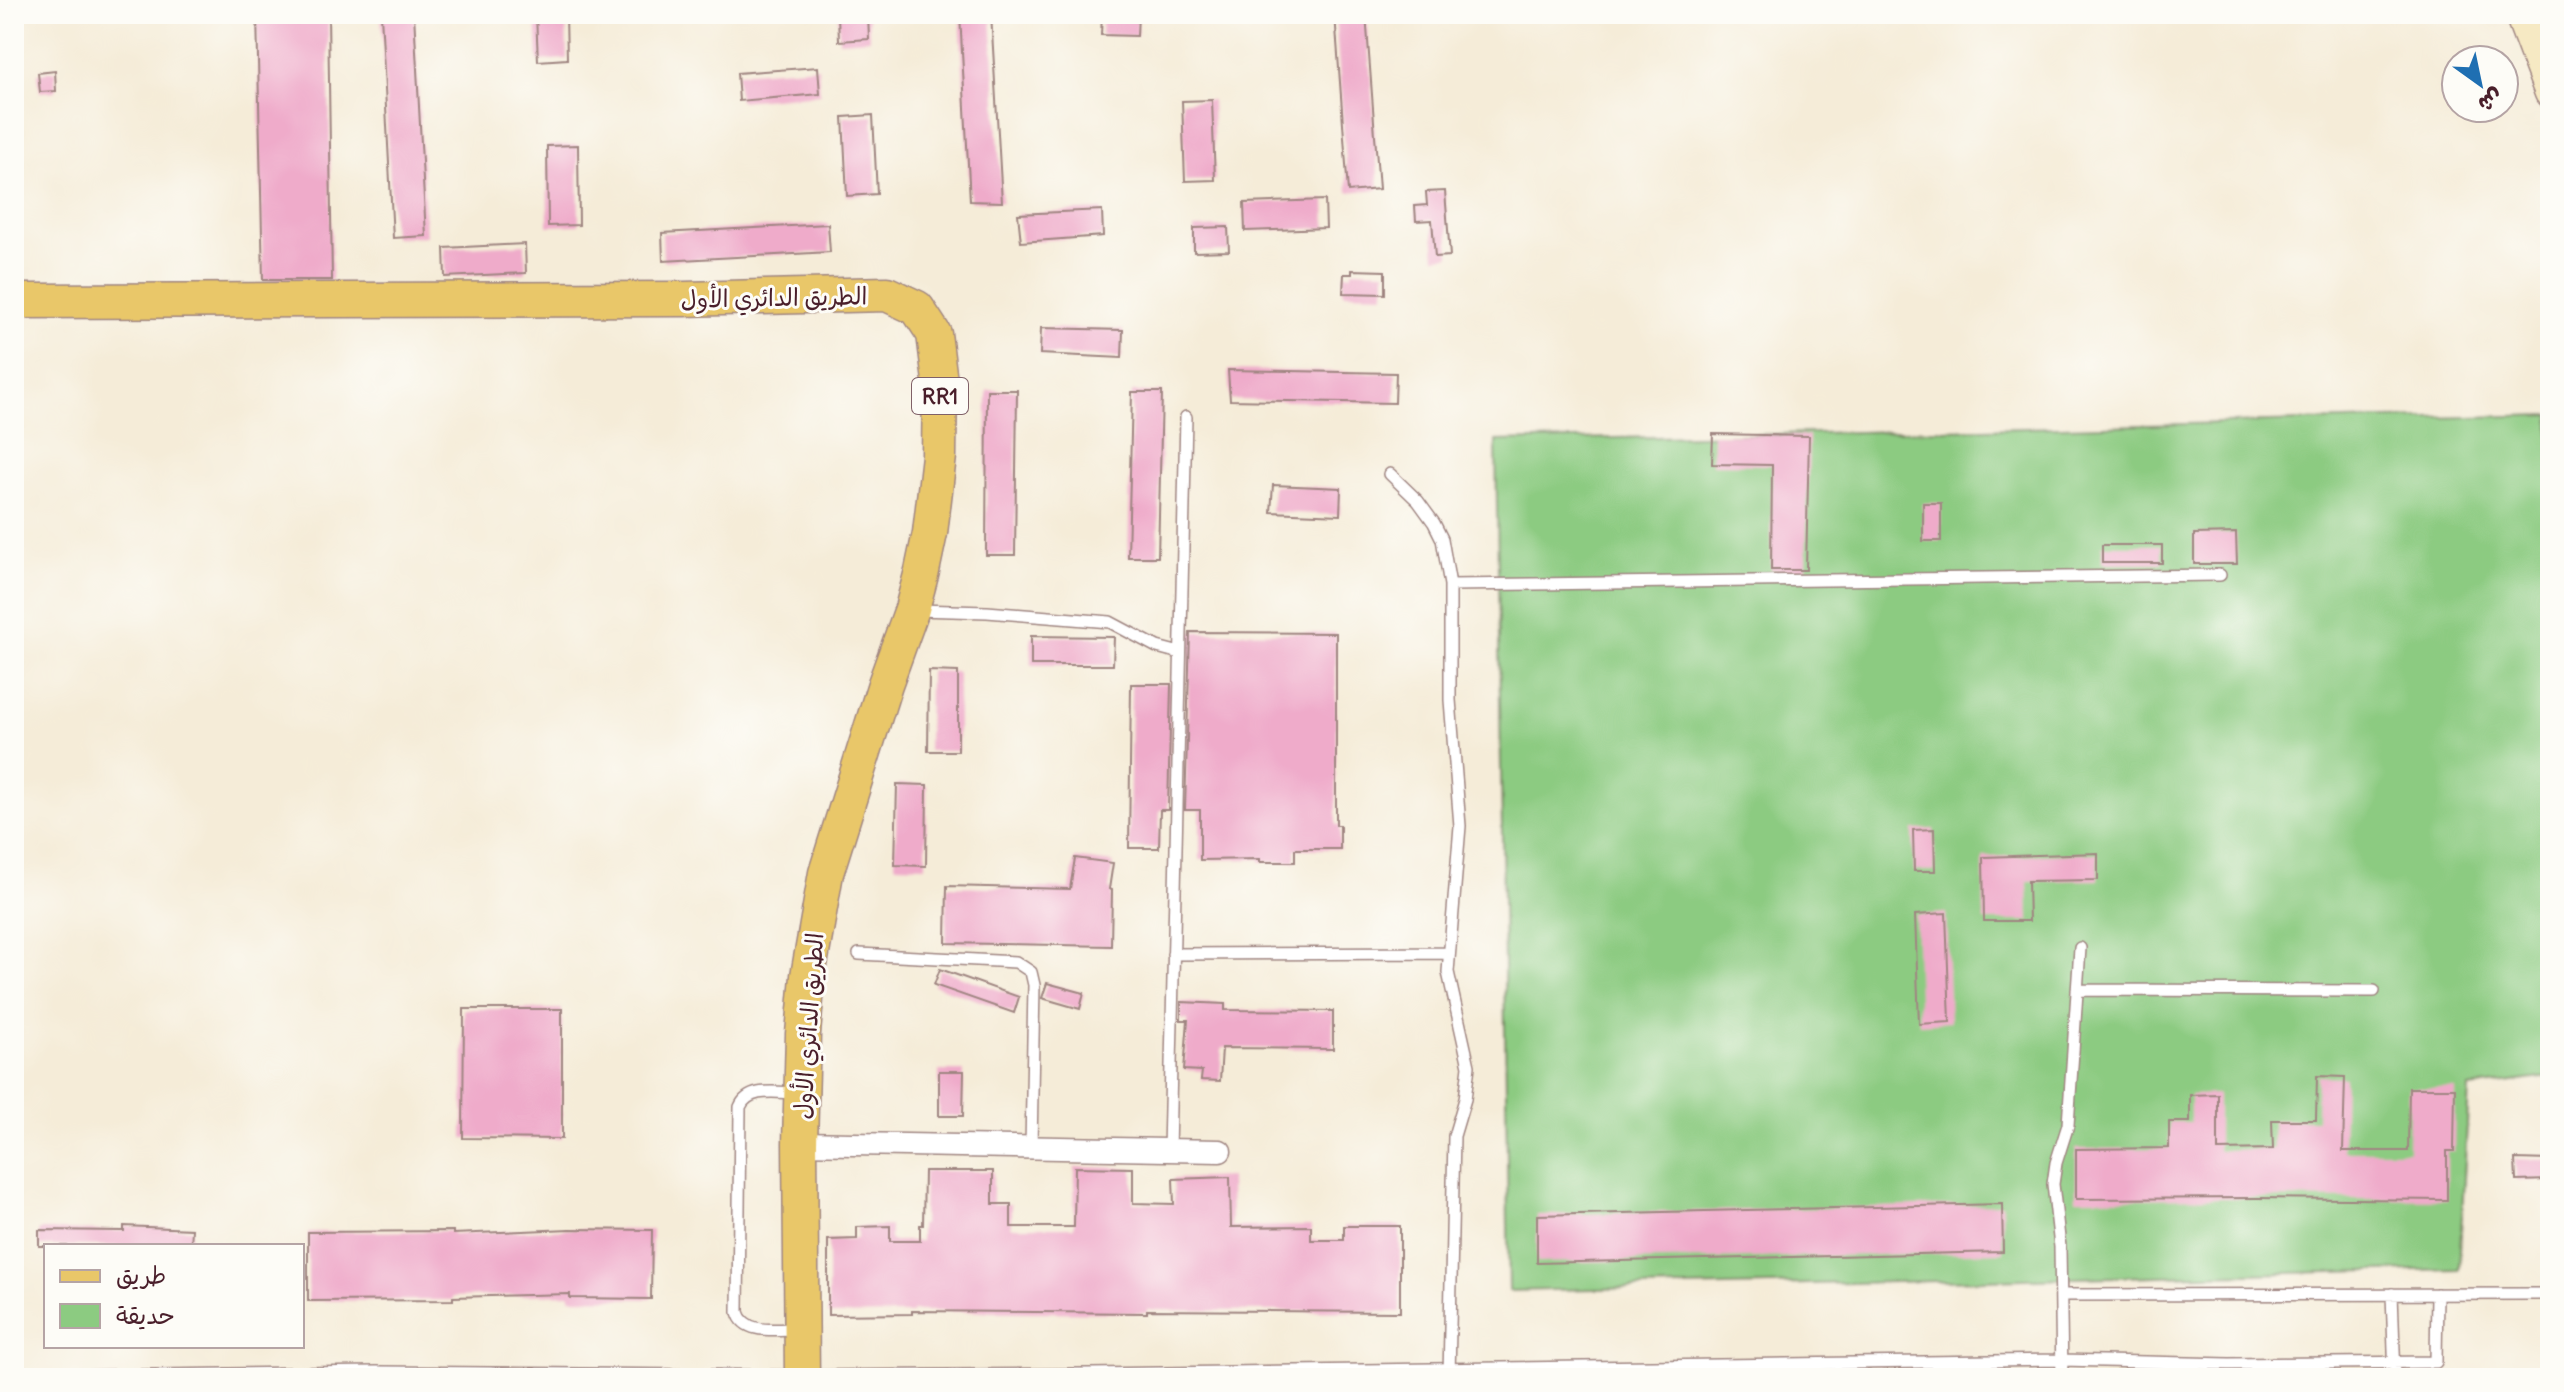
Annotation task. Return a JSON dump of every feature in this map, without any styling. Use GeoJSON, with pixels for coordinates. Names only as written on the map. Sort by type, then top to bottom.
{"type":"FeatureCollection","features":[{"type":"Feature","properties":{"kind":"main road"},"geometry":{"type":"LineString","coordinates":[[2520,14],[2550,93]]}},
{"type":"Feature","properties":{"kind":"main road","name":"الطريق الدائري الأول"},"geometry":{"type":"LineString","coordinates":[[14,301],[684,299],[887,294],[917,308],[930,324],[937,344],[940,381],[939,444],[930,533],[912,609],[885,684],[826,873],[808,976],[800,1143],[802,1377]]}},
{"type":"Feature","properties":{"kind":"street"},"geometry":{"type":"LineString","coordinates":[[800,1143],[1220,1151]]}},
{"type":"Feature","properties":{"kind":"lane"},"geometry":{"type":"LineString","coordinates":[[1169,1151],[1186,417]]}},
{"type":"Feature","properties":{"kind":"lane"},"geometry":{"type":"LineString","coordinates":[[1390,474],[1418,501],[1434,523],[1442,539],[1450,585],[1450,700],[1460,826],[1448,972],[1469,1066],[1467,1090],[1454,1136],[1449,1374]]}},
{"type":"Feature","properties":{"kind":"lane"},"geometry":{"type":"LineString","coordinates":[[1450,585],[2220,575]]}},
{"type":"Feature","properties":{"kind":"lane"},"geometry":{"type":"LineString","coordinates":[[912,609],[1110,622],[1157,647],[1180,653]]}},
{"type":"Feature","properties":{"kind":"lane"},"geometry":{"type":"LineString","coordinates":[[2062,1378],[2060,1247],[2053,1184],[2068,1125],[2080,948]]}},
{"type":"Feature","properties":{"kind":"lane"},"geometry":{"type":"LineString","coordinates":[[1173,954],[1449,953]]}},
{"type":"Feature","properties":{"kind":"lane"},"geometry":{"type":"LineString","coordinates":[[859,954],[1016,962],[1031,972],[1034,985],[1031,1148]]}},
{"type":"Feature","properties":{"kind":"lane"},"geometry":{"type":"LineString","coordinates":[[2077,990],[2374,991]]}},
{"type":"Feature","properties":{"kind":"lane"},"geometry":{"type":"LineString","coordinates":[[801,1093],[750,1095],[740,1107],[738,1296],[739,1317],[746,1326],[801,1329]]}},
{"type":"Feature","properties":{"kind":"lane"},"geometry":{"type":"LineString","coordinates":[[2392,1294],[2395,1378]]}},
{"type":"Feature","properties":{"kind":"lane"},"geometry":{"type":"LineString","coordinates":[[14,1377],[377,1372],[802,1377],[1449,1374],[1755,1372],[2062,1360],[2229,1364],[2436,1362],[2437,1294]]}},
{"type":"Feature","properties":{"kind":"lane"},"geometry":{"type":"LineString","coordinates":[[2061,1295],[2550,1294]]}},
{"type":"Feature","properties":{"kind":"green space"},"geometry":{"type":"Polygon","coordinates":[[[2550,415],[2550,1077],[2469,1088],[2459,1269],[1509,1291],[1496,441],[2550,415]]]}},
{"type":"Feature","properties":{"kind":"building"},"geometry":{"type":"Polygon","coordinates":[[[257,14],[328,14],[332,280],[263,280],[257,14]]]}},
{"type":"Feature","properties":{"kind":"building"},"geometry":{"type":"Polygon","coordinates":[[[381,14],[414,14],[426,236],[393,238],[381,14]]]}},
{"type":"Feature","properties":{"kind":"building"},"geometry":{"type":"Polygon","coordinates":[[[536,14],[566,14],[567,59],[538,61],[536,14]]]}},
{"type":"Feature","properties":{"kind":"building"},"geometry":{"type":"Polygon","coordinates":[[[838,14],[868,14],[869,39],[839,41],[838,14]]]}},
{"type":"Feature","properties":{"kind":"building"},"geometry":{"type":"Polygon","coordinates":[[[960,14],[991,14],[1002,202],[970,201],[960,14]]]}},
{"type":"Feature","properties":{"kind":"building"},"geometry":{"type":"Polygon","coordinates":[[[1102,14],[1138,14],[1137,36],[1101,35],[1102,14]]]}},
{"type":"Feature","properties":{"kind":"building"},"geometry":{"type":"Polygon","coordinates":[[[1335,14],[1366,14],[1379,189],[1348,192],[1335,14]]]}},
{"type":"Feature","properties":{"kind":"building"},"geometry":{"type":"Polygon","coordinates":[[[818,67],[820,94],[739,101],[737,73],[818,67]]]}},
{"type":"Feature","properties":{"kind":"building"},"geometry":{"type":"Polygon","coordinates":[[[55,71],[56,91],[40,92],[38,73],[55,71]]]}},
{"type":"Feature","properties":{"kind":"building"},"geometry":{"type":"Polygon","coordinates":[[[1212,100],[1215,180],[1185,181],[1182,101],[1212,100]]]}},
{"type":"Feature","properties":{"kind":"building"},"geometry":{"type":"Polygon","coordinates":[[[873,115],[877,194],[847,196],[843,117],[873,115]]]}},
{"type":"Feature","properties":{"kind":"building"},"geometry":{"type":"Polygon","coordinates":[[[578,145],[579,225],[548,226],[547,146],[578,145]]]}},
{"type":"Feature","properties":{"kind":"building"},"geometry":{"type":"Polygon","coordinates":[[[1445,191],[1450,256],[1435,257],[1432,220],[1416,221],[1415,206],[1427,205],[1426,192],[1445,191]]]}},
{"type":"Feature","properties":{"kind":"building"},"geometry":{"type":"Polygon","coordinates":[[[1325,200],[1326,228],[1245,231],[1244,203],[1325,200]]]}},
{"type":"Feature","properties":{"kind":"building"},"geometry":{"type":"Polygon","coordinates":[[[1102,210],[1103,236],[1021,242],[1018,214],[1102,210]]]}},
{"type":"Feature","properties":{"kind":"building"},"geometry":{"type":"Polygon","coordinates":[[[828,224],[830,252],[663,261],[662,233],[828,224]]]}},
{"type":"Feature","properties":{"kind":"building"},"geometry":{"type":"Polygon","coordinates":[[[1228,227],[1229,251],[1194,252],[1194,228],[1228,227]]]}},
{"type":"Feature","properties":{"kind":"building"},"geometry":{"type":"Polygon","coordinates":[[[525,244],[526,273],[445,277],[444,248],[525,244]]]}},
{"type":"Feature","properties":{"kind":"building"},"geometry":{"type":"Polygon","coordinates":[[[1352,270],[1385,271],[1385,294],[1343,293],[1344,274],[1352,274],[1352,270]]]}},
{"type":"Feature","properties":{"kind":"building"},"geometry":{"type":"Polygon","coordinates":[[[1041,328],[1123,330],[1122,358],[1040,354],[1041,328]]]}},
{"type":"Feature","properties":{"kind":"building"},"geometry":{"type":"Polygon","coordinates":[[[1228,370],[1396,373],[1395,403],[1230,400],[1228,370]]]}},
{"type":"Feature","properties":{"kind":"building"},"geometry":{"type":"Polygon","coordinates":[[[987,390],[1017,390],[1015,555],[986,555],[987,390]]]}},
{"type":"Feature","properties":{"kind":"building"},"geometry":{"type":"Polygon","coordinates":[[[1132,392],[1162,392],[1158,557],[1128,557],[1132,392]]]}},
{"type":"Feature","properties":{"kind":"building"},"geometry":{"type":"Polygon","coordinates":[[[1713,434],[1809,436],[1806,570],[1771,570],[1772,465],[1712,464],[1713,434]]]}},
{"type":"Feature","properties":{"kind":"building"},"geometry":{"type":"Polygon","coordinates":[[[1273,485],[1341,488],[1340,515],[1271,512],[1273,485]]]}},
{"type":"Feature","properties":{"kind":"building"},"geometry":{"type":"Polygon","coordinates":[[[1923,503],[1941,503],[1941,541],[1923,541],[1923,503]]]}},
{"type":"Feature","properties":{"kind":"building"},"geometry":{"type":"Polygon","coordinates":[[[2236,533],[2237,564],[2194,564],[2194,534],[2236,533]]]}},
{"type":"Feature","properties":{"kind":"building"},"geometry":{"type":"Polygon","coordinates":[[[2102,545],[2162,545],[2162,563],[2102,563],[2102,545]]]}},
{"type":"Feature","properties":{"kind":"building"},"geometry":{"type":"Polygon","coordinates":[[[1190,632],[1336,633],[1336,825],[1340,825],[1340,849],[1295,849],[1295,862],[1200,860],[1200,810],[1185,810],[1190,632]]]}},
{"type":"Feature","properties":{"kind":"building"},"geometry":{"type":"Polygon","coordinates":[[[1031,636],[1114,637],[1113,665],[1031,665],[1031,636]]]}},
{"type":"Feature","properties":{"kind":"building"},"geometry":{"type":"Polygon","coordinates":[[[929,671],[958,672],[958,751],[928,751],[929,671]]]}},
{"type":"Feature","properties":{"kind":"building"},"geometry":{"type":"Polygon","coordinates":[[[1131,684],[1171,684],[1168,810],[1160,810],[1159,848],[1129,848],[1131,684]]]}},
{"type":"Feature","properties":{"kind":"building"},"geometry":{"type":"Polygon","coordinates":[[[897,784],[927,785],[926,866],[895,865],[897,784]]]}},
{"type":"Feature","properties":{"kind":"building"},"geometry":{"type":"Polygon","coordinates":[[[1934,829],[1935,871],[1914,871],[1913,830],[1934,829]]]}},
{"type":"Feature","properties":{"kind":"building"},"geometry":{"type":"Polygon","coordinates":[[[2098,853],[2098,880],[2028,881],[2029,921],[1984,921],[1983,857],[2098,853]]]}},
{"type":"Feature","properties":{"kind":"building"},"geometry":{"type":"Polygon","coordinates":[[[1075,858],[1113,863],[1109,889],[1112,890],[1111,946],[946,943],[947,886],[1070,889],[1075,858]]]}},
{"type":"Feature","properties":{"kind":"building"},"geometry":{"type":"Polygon","coordinates":[[[1946,913],[1950,1022],[1919,1024],[1915,915],[1946,913]]]}},
{"type":"Feature","properties":{"kind":"building"},"geometry":{"type":"Polygon","coordinates":[[[940,969],[1019,997],[1014,1013],[934,985],[940,969]]]}},
{"type":"Feature","properties":{"kind":"building"},"geometry":{"type":"Polygon","coordinates":[[[1047,983],[1084,993],[1080,1009],[1042,998],[1047,983]]]}},
{"type":"Feature","properties":{"kind":"building"},"geometry":{"type":"Polygon","coordinates":[[[1181,1002],[1225,1004],[1225,1010],[1333,1011],[1333,1049],[1222,1048],[1220,1081],[1201,1080],[1202,1071],[1184,1070],[1188,1020],[1181,1020],[1181,1002]]]}},
{"type":"Feature","properties":{"kind":"building"},"geometry":{"type":"Polygon","coordinates":[[[464,1009],[562,1009],[562,1139],[463,1138],[464,1009]]]}},
{"type":"Feature","properties":{"kind":"building"},"geometry":{"type":"Polygon","coordinates":[[[939,1071],[964,1071],[963,1116],[939,1116],[939,1071]]]}},
{"type":"Feature","properties":{"kind":"building"},"geometry":{"type":"Polygon","coordinates":[[[2317,1076],[2345,1077],[2343,1151],[2408,1151],[2409,1088],[2455,1088],[2454,1151],[2447,1151],[2447,1200],[2076,1199],[2076,1149],[2169,1148],[2169,1122],[2190,1122],[2190,1095],[2218,1094],[2218,1150],[2273,1149],[2272,1120],[2316,1120],[2317,1076]]]}},
{"type":"Feature","properties":{"kind":"building"},"geometry":{"type":"Polygon","coordinates":[[[2515,1159],[2550,1160],[2550,1180],[2516,1181],[2515,1159]]]}},
{"type":"Feature","properties":{"kind":"building"},"geometry":{"type":"Polygon","coordinates":[[[1075,1167],[1133,1168],[1133,1203],[1174,1204],[1173,1179],[1230,1177],[1231,1227],[1311,1226],[1311,1240],[1344,1240],[1344,1226],[1400,1226],[1400,1312],[912,1311],[912,1314],[828,1315],[828,1240],[857,1239],[857,1227],[890,1226],[890,1241],[920,1241],[924,1171],[993,1171],[993,1204],[1011,1204],[1011,1227],[1074,1227],[1075,1167]]]}},
{"type":"Feature","properties":{"kind":"building"},"geometry":{"type":"Polygon","coordinates":[[[2002,1204],[2003,1252],[1537,1263],[1537,1215],[2002,1204]]]}},
{"type":"Feature","properties":{"kind":"building"},"geometry":{"type":"Polygon","coordinates":[[[124,1226],[192,1229],[191,1244],[39,1246],[39,1230],[124,1231],[124,1226]]]}},
{"type":"Feature","properties":{"kind":"building"},"geometry":{"type":"Polygon","coordinates":[[[570,1229],[652,1230],[651,1299],[570,1298],[570,1294],[453,1297],[453,1300],[308,1301],[308,1232],[453,1231],[453,1234],[570,1229]]]}}]}
